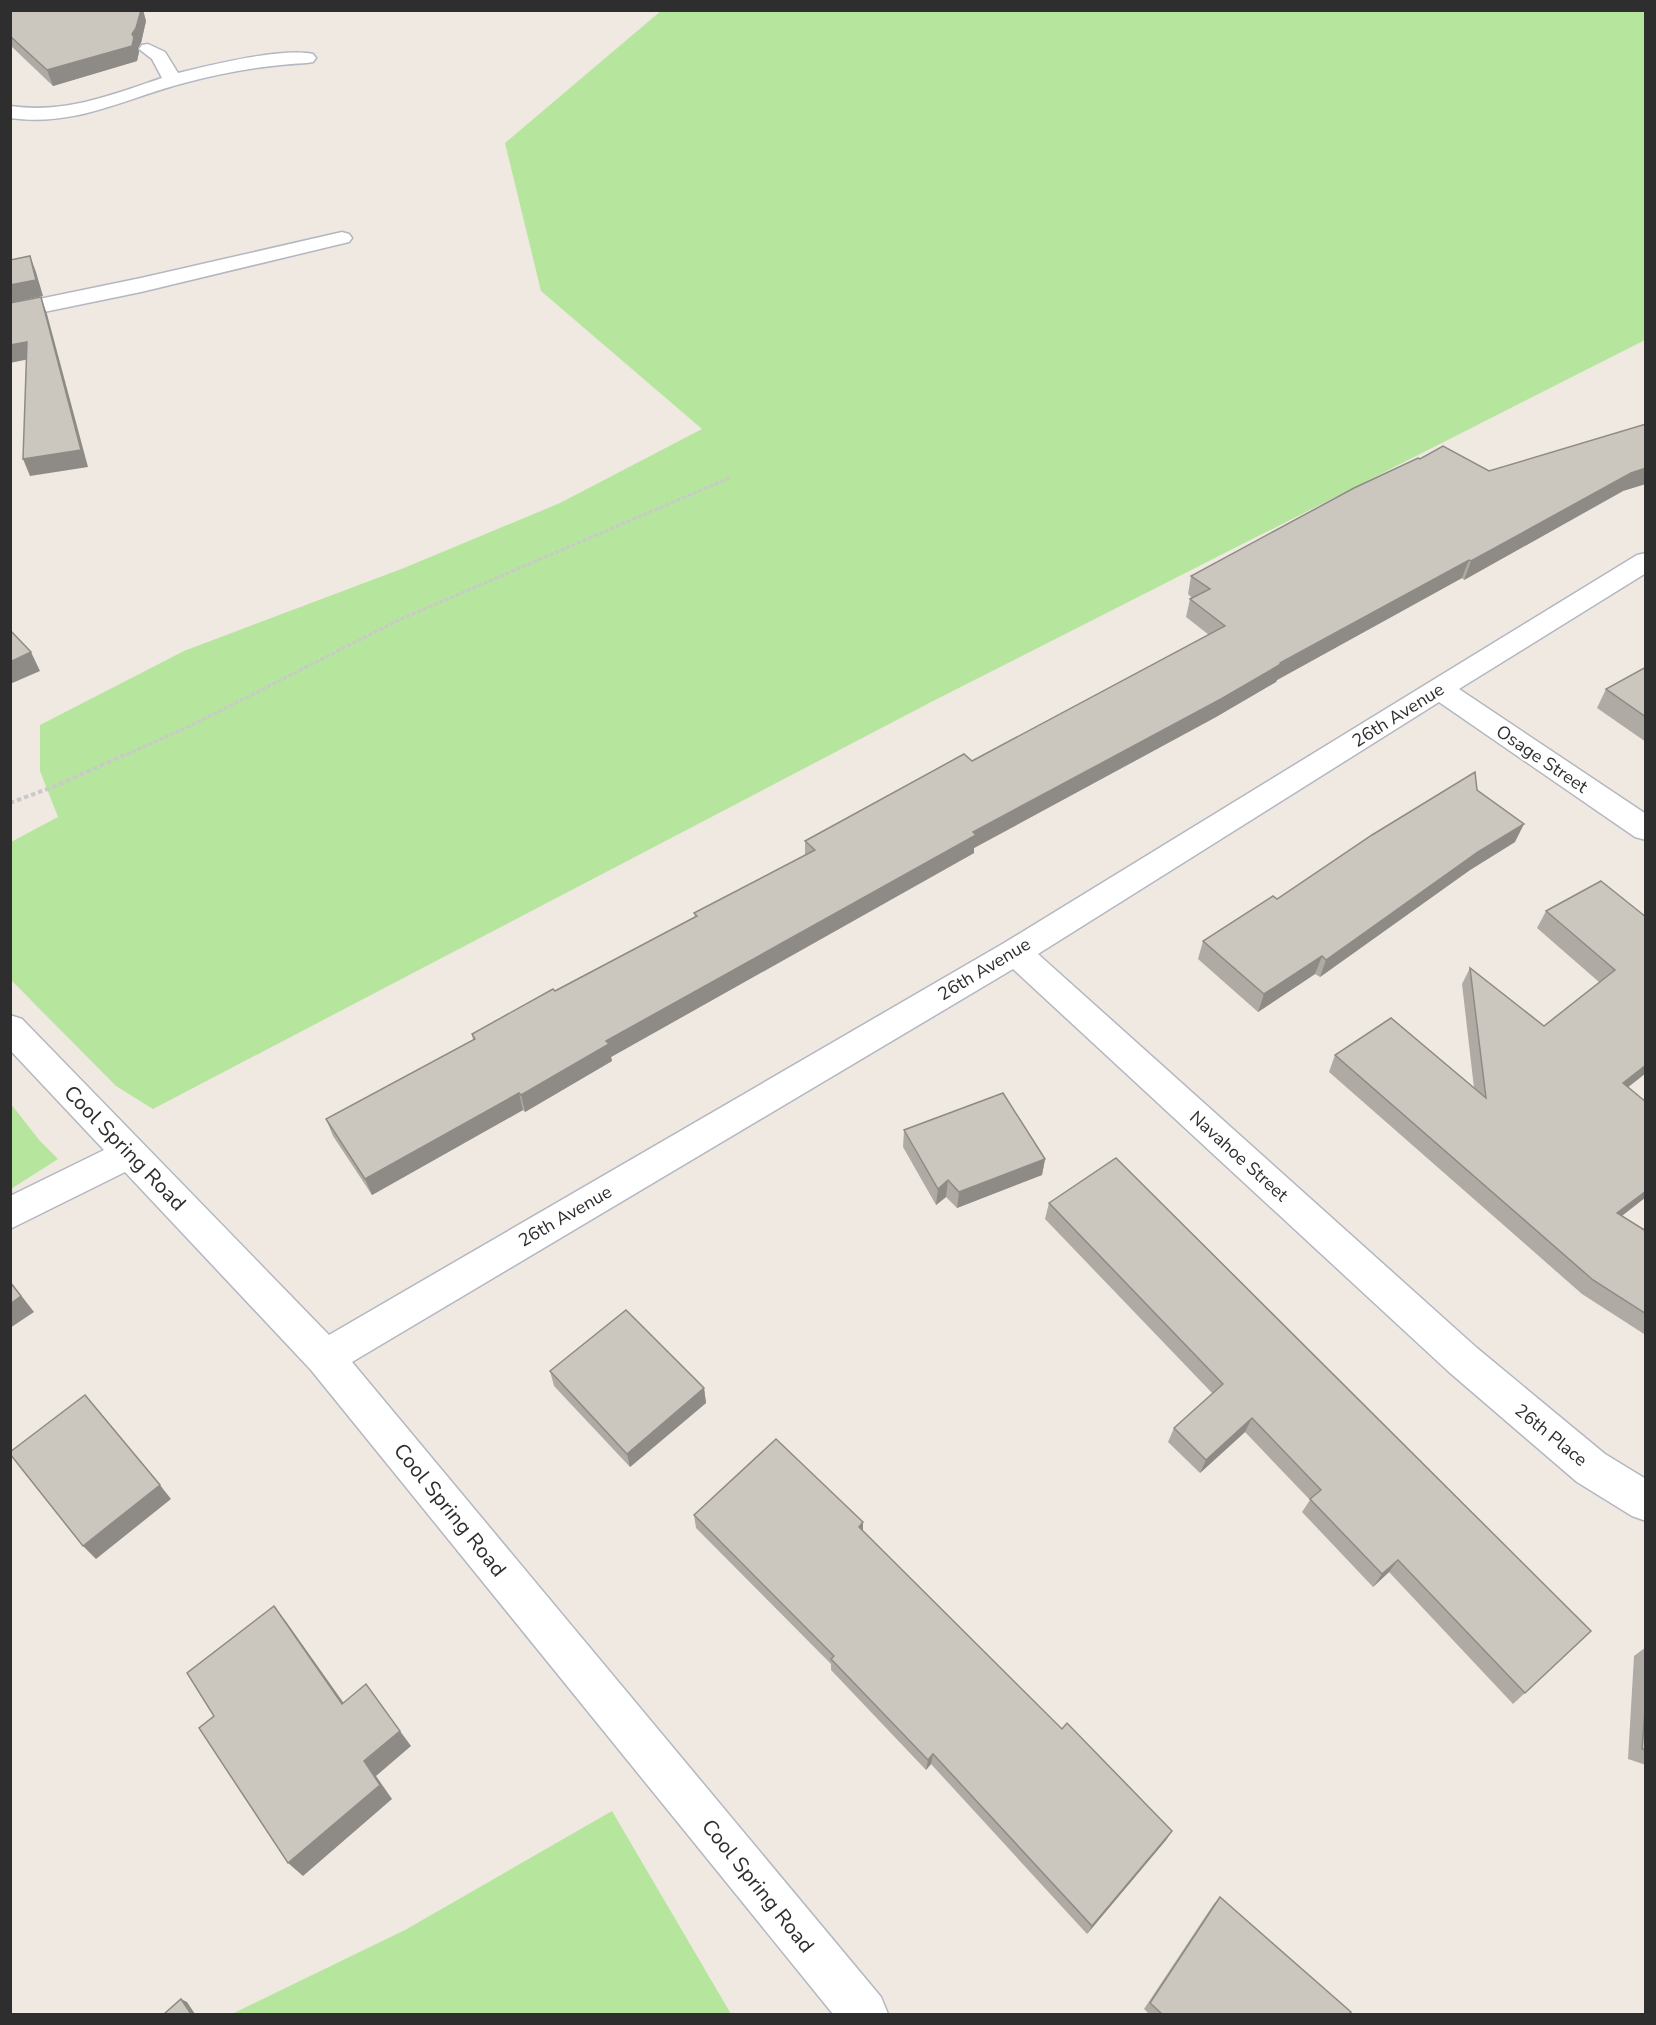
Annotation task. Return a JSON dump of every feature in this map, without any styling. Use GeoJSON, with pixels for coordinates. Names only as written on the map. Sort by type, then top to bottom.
{"type":"FeatureCollection","features":[{"type":"Feature","properties":{"kind":"street"},"geometry":{"type":"LineString","coordinates":[[148,49],[159,56],[172,80]]}},
{"type":"Feature","properties":{"kind":"street"},"geometry":{"type":"LineString","coordinates":[[10,112],[23,115],[71,112],[136,95],[172,80],[273,59],[307,58]]}},
{"type":"Feature","properties":{"kind":"street"},"geometry":{"type":"LineString","coordinates":[[10,312],[141,285],[342,238]]}},
{"type":"Feature","properties":{"kind":"street","name":"26th Avenue"},"geometry":{"type":"LineString","coordinates":[[325,1358],[1015,952],[1640,564]]}},
{"type":"Feature","properties":{"kind":"street","name":"Osage Street"},"geometry":{"type":"LineString","coordinates":[[1439,689],[1646,829]]}},
{"type":"Feature","properties":{"kind":"street","name":"Navahoe Street"},"geometry":{"type":"LineString","coordinates":[[1015,952],[1463,1360]]}},
{"type":"Feature","properties":{"kind":"street","name":"Cool Spring Road"},"geometry":{"type":"LineString","coordinates":[[10,1028],[325,1358],[864,2014]]}},
{"type":"Feature","properties":{"kind":"street"},"geometry":{"type":"LineString","coordinates":[[10,1214],[130,1153]]}},
{"type":"Feature","properties":{"kind":"street","name":"26th Place"},"geometry":{"type":"LineString","coordinates":[[1463,1360],[1591,1468],[1646,1502]]}},
{"type":"Feature","properties":{"kind":"path"},"geometry":{"type":"LineString","coordinates":[[10,803],[192,725],[401,619],[729,478]]}},
{"type":"Feature","properties":{"kind":"green space"},"geometry":{"type":"Polygon","coordinates":[[[662,10],[1645,11],[1645,340],[933,701],[153,1109],[116,1086],[11,980],[11,842],[58,817],[40,771],[40,725],[184,651],[404,568],[560,503],[702,429],[541,291],[505,143],[662,10]]]}},
{"type":"Feature","properties":{"kind":"green space"},"geometry":{"type":"Polygon","coordinates":[[[11,1104],[40,1141],[58,1159],[11,1189],[11,1104]]]}},
{"type":"Feature","properties":{"kind":"green space"},"geometry":{"type":"Polygon","coordinates":[[[612,1811],[731,2014],[232,2014],[405,1930],[612,1811]]]}},
{"type":"Feature","properties":{"kind":"building"},"geometry":{"type":"Polygon","coordinates":[[[10,10],[141,10],[132,34],[134,37],[132,46],[47,70],[10,36],[10,10]]]}},
{"type":"Feature","properties":{"kind":"building"},"geometry":{"type":"Polygon","coordinates":[[[30,256],[36,280],[10,285],[10,260],[30,256]]]}},
{"type":"Feature","properties":{"kind":"building"},"geometry":{"type":"Polygon","coordinates":[[[41,297],[81,450],[23,459],[27,342],[10,345],[10,303],[41,297]]]}},
{"type":"Feature","properties":{"kind":"building"},"geometry":{"type":"Polygon","coordinates":[[[1646,424],[1646,468],[1631,473],[1471,561],[1469,560],[1280,663],[1221,699],[973,832],[976,835],[606,1041],[609,1044],[521,1095],[519,1093],[365,1179],[326,1119],[475,1039],[472,1034],[553,989],[555,991],[697,916],[694,913],[815,850],[805,841],[964,754],[972,761],[1225,626],[1190,599],[1210,589],[1191,576],[1354,488],[1420,459],[1443,446],[1489,471],[1646,424]]]}},
{"type":"Feature","properties":{"kind":"building"},"geometry":{"type":"Polygon","coordinates":[[[10,630],[31,652],[10,662],[10,630]]]}},
{"type":"Feature","properties":{"kind":"building"},"geometry":{"type":"Polygon","coordinates":[[[1646,667],[1646,717],[1606,689],[1646,667]]]}},
{"type":"Feature","properties":{"kind":"building"},"geometry":{"type":"Polygon","coordinates":[[[1475,772],[1477,790],[1524,824],[1478,852],[1326,960],[1322,956],[1264,994],[1203,941],[1273,896],[1277,899],[1372,835],[1475,772]]]}},
{"type":"Feature","properties":{"kind":"building"},"geometry":{"type":"Polygon","coordinates":[[[1601,881],[1646,917],[1646,1065],[1623,1083],[1646,1102],[1646,1191],[1617,1213],[1646,1231],[1646,1314],[1593,1280],[1335,1055],[1391,1018],[1486,1098],[1470,968],[1544,1026],[1615,970],[1546,911],[1601,881]]]}},
{"type":"Feature","properties":{"kind":"building"},"geometry":{"type":"Polygon","coordinates":[[[1003,1093],[1045,1159],[959,1192],[948,1180],[938,1189],[904,1130],[1003,1093]]]}},
{"type":"Feature","properties":{"kind":"building"},"geometry":{"type":"Polygon","coordinates":[[[1116,1158],[1591,1631],[1525,1693],[1398,1560],[1382,1574],[1310,1499],[1321,1490],[1252,1418],[1206,1460],[1174,1428],[1223,1384],[1049,1203],[1116,1158]]]}},
{"type":"Feature","properties":{"kind":"building"},"geometry":{"type":"Polygon","coordinates":[[[10,1282],[21,1296],[10,1304],[10,1282]]]}},
{"type":"Feature","properties":{"kind":"building"},"geometry":{"type":"Polygon","coordinates":[[[626,1310],[704,1388],[627,1454],[550,1371],[626,1310]]]}},
{"type":"Feature","properties":{"kind":"building"},"geometry":{"type":"Polygon","coordinates":[[[85,1395],[160,1485],[83,1546],[10,1452],[85,1395]]]}},
{"type":"Feature","properties":{"kind":"building"},"geometry":{"type":"Polygon","coordinates":[[[776,1439],[863,1522],[859,1527],[1062,1729],[1067,1723],[1172,1831],[1092,1926],[933,1754],[928,1760],[831,1659],[834,1656],[694,1515],[776,1439]]]}},
{"type":"Feature","properties":{"kind":"building"},"geometry":{"type":"Polygon","coordinates":[[[274,1606],[342,1704],[366,1684],[400,1731],[364,1761],[380,1785],[288,1863],[199,1728],[214,1716],[187,1673],[274,1606]]]}},
{"type":"Feature","properties":{"kind":"building"},"geometry":{"type":"Polygon","coordinates":[[[1646,1697],[1646,1750],[1642,1749],[1646,1697]]]}},
{"type":"Feature","properties":{"kind":"building"},"geometry":{"type":"Polygon","coordinates":[[[1220,1897],[1351,2012],[1349,2014],[1162,2014],[1150,2003],[1220,1897]]]}},
{"type":"Feature","properties":{"kind":"building"},"geometry":{"type":"Polygon","coordinates":[[[181,1999],[191,2014],[164,2014],[181,1999]]]}}]}
